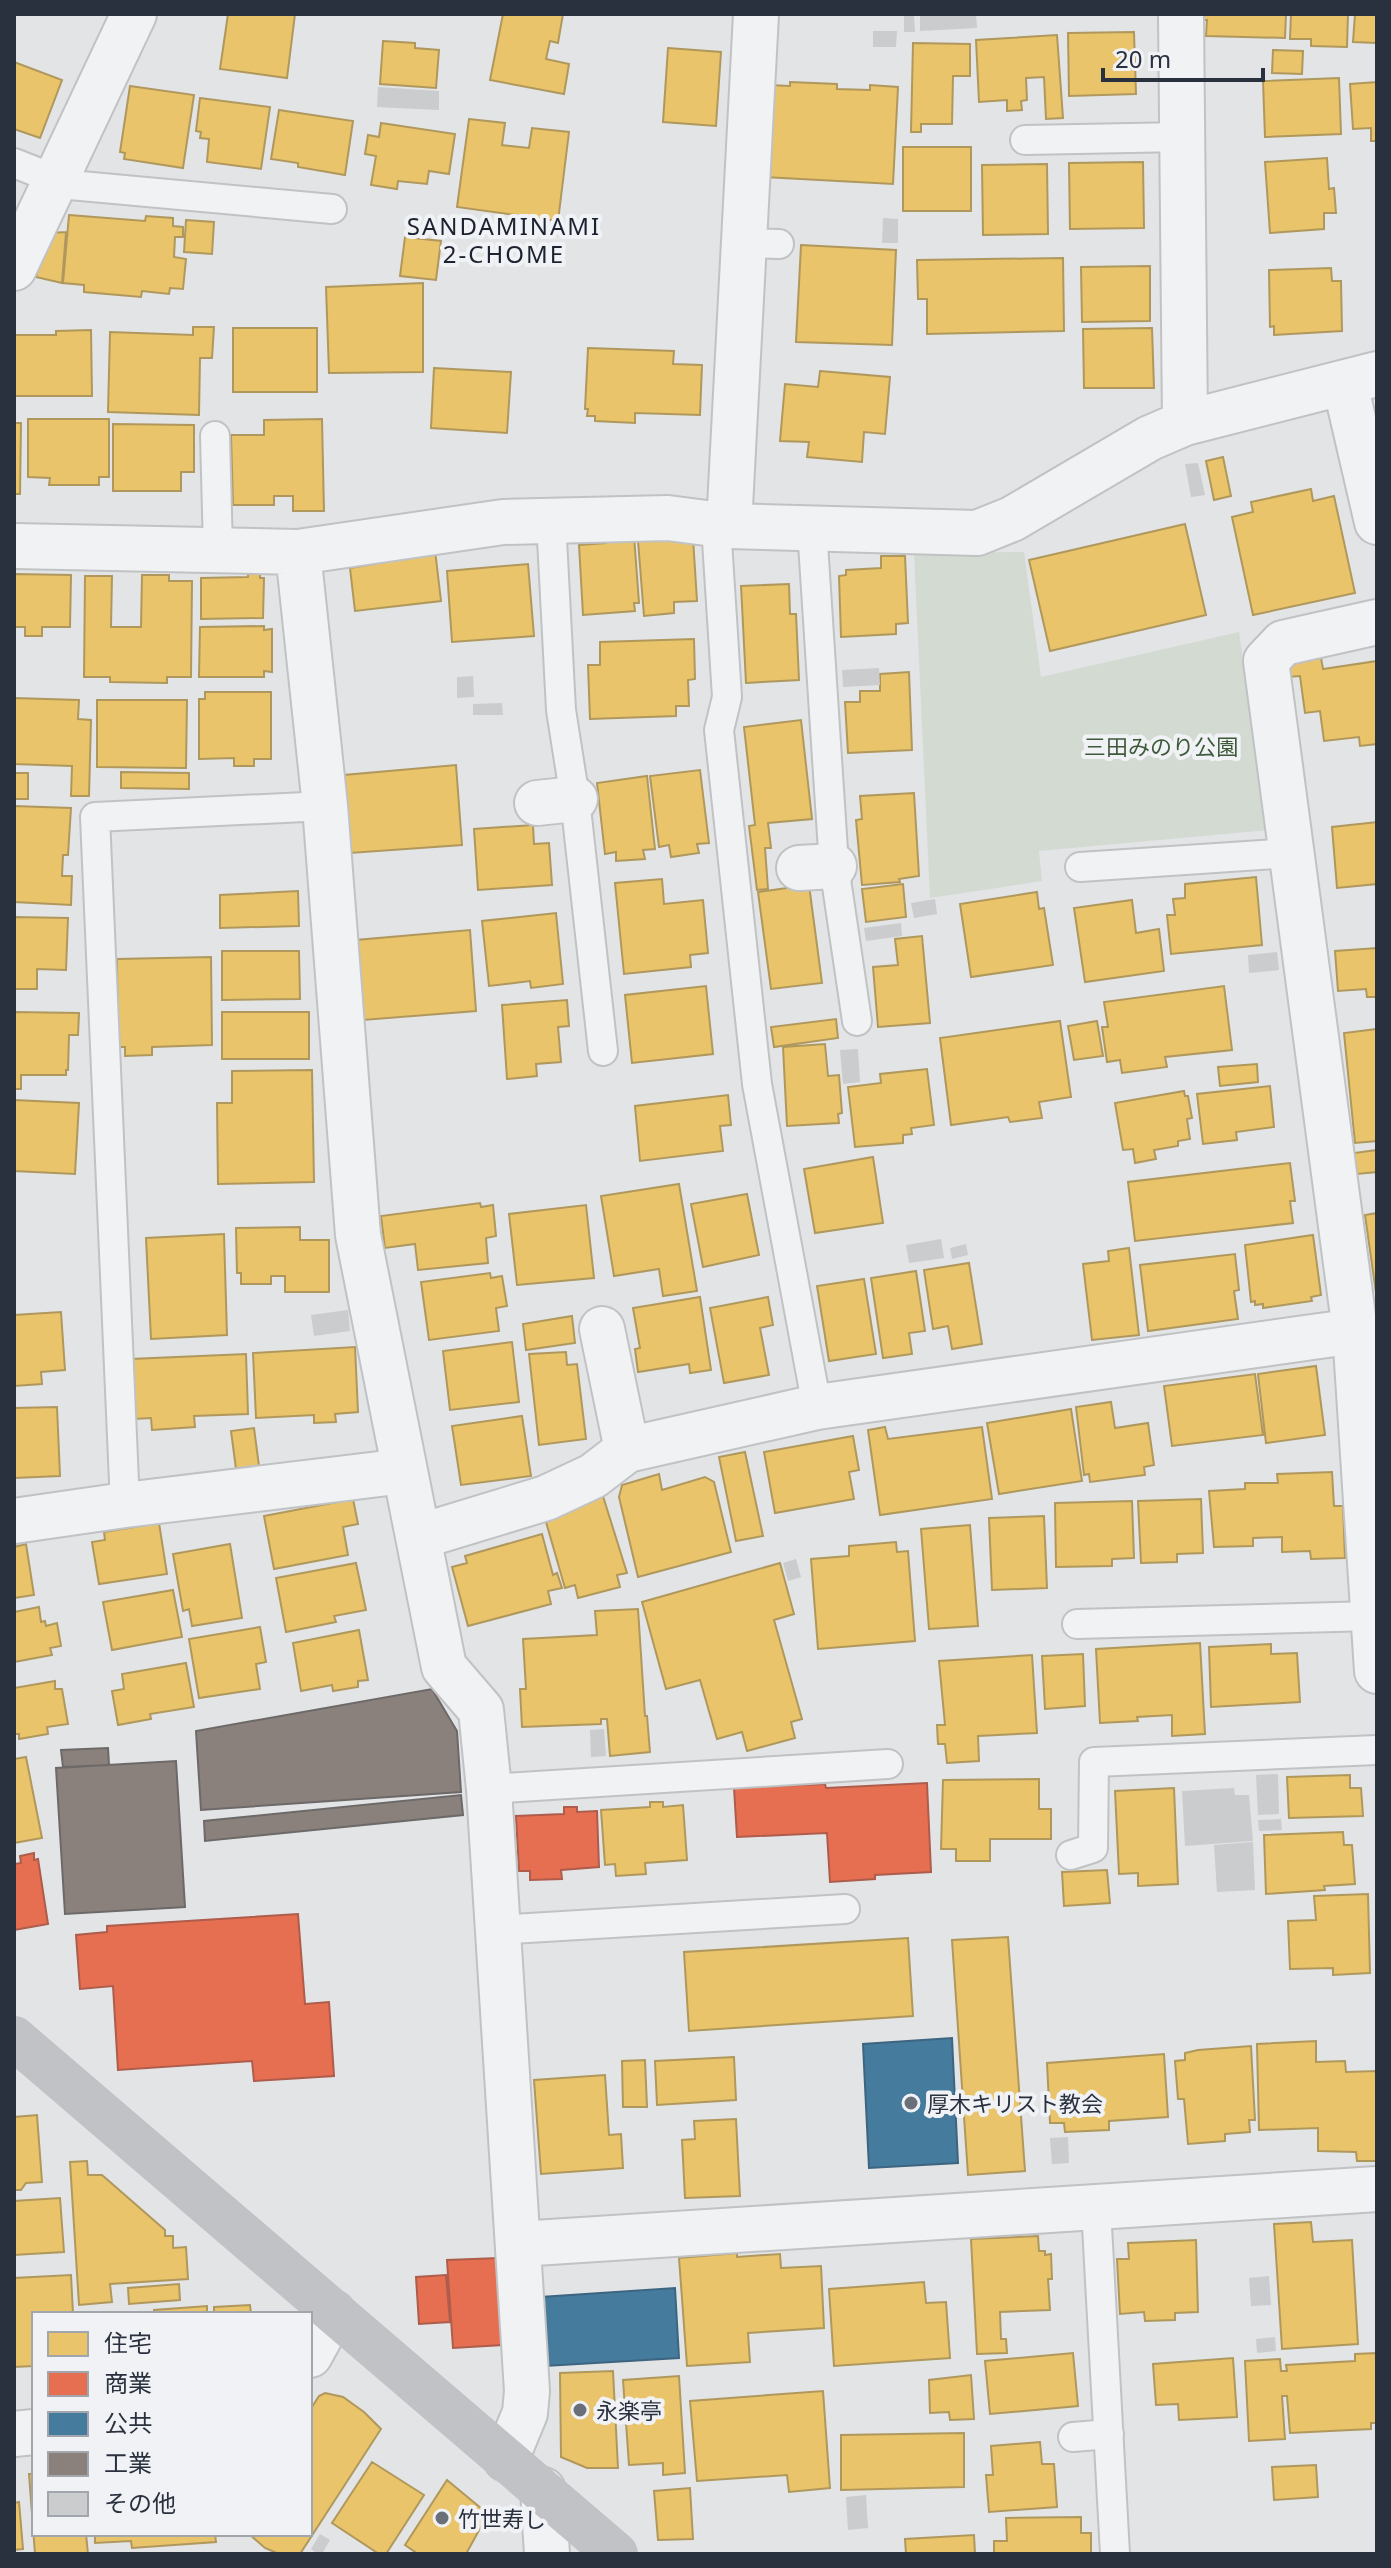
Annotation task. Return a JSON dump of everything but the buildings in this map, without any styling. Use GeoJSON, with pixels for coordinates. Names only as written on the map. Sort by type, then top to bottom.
{"type":"FeatureCollection","features":[{"type":"Feature","properties":{"kind":"street"},"geometry":{"type":"LineString","coordinates":[[14,268],[134,14]]}},
{"type":"Feature","properties":{"kind":"street"},"geometry":{"type":"LineString","coordinates":[[722,526],[762,244],[756,14]]}},
{"type":"Feature","properties":{"kind":"street"},"geometry":{"type":"LineString","coordinates":[[1181,14],[1185,423]]}},
{"type":"Feature","properties":{"kind":"street"},"geometry":{"type":"LineString","coordinates":[[14,546],[298,552],[503,522],[668,518],[722,526],[977,533],[1012,519],[1150,438],[1185,423],[1361,379],[1377,522]]}},
{"type":"Feature","properties":{"kind":"street"},"geometry":{"type":"LineString","coordinates":[[298,552],[325,806],[358,1235],[444,1667],[481,1710],[489,1789],[527,2391],[525,2413],[506,2459]]}},
{"type":"Feature","properties":{"kind":"street"},"geometry":{"type":"LineString","coordinates":[[1377,622],[1283,643],[1266,661],[1355,1331],[1370,1470],[1377,1671]]}},
{"type":"Feature","properties":{"kind":"street"},"geometry":{"type":"LineString","coordinates":[[602,1329],[627,1450]]}},
{"type":"Feature","properties":{"kind":"street"},"geometry":{"type":"LineString","coordinates":[[418,1537],[546,1498],[593,1476],[627,1450],[817,1407],[1355,1331]]}},
{"type":"Feature","properties":{"kind":"street"},"geometry":{"type":"LineString","coordinates":[[14,1521],[404,1471]]}},
{"type":"Feature","properties":{"kind":"street"},"geometry":{"type":"LineString","coordinates":[[14,2038],[616,2554]]}},
{"type":"Feature","properties":{"kind":"street"},"geometry":{"type":"LineString","coordinates":[[519,2244],[1377,2189]]}},
{"type":"Feature","properties":{"kind":"street"},"geometry":{"type":"LineString","coordinates":[[312,2351],[333,2313]]}},
{"type":"Feature","properties":{"kind":"street"},"geometry":{"type":"LineString","coordinates":[[543,2490],[547,2554]]}},
{"type":"Feature","properties":{"kind":"lane"},"geometry":{"type":"LineString","coordinates":[[1025,140],[1183,137]]}},
{"type":"Feature","properties":{"kind":"lane"},"geometry":{"type":"LineString","coordinates":[[14,163],[70,185],[332,209]]}},
{"type":"Feature","properties":{"kind":"lane"},"geometry":{"type":"LineString","coordinates":[[215,436],[218,550]]}},
{"type":"Feature","properties":{"kind":"lane"},"geometry":{"type":"LineString","coordinates":[[551,520],[561,710],[556,801],[603,1051]]}},
{"type":"Feature","properties":{"kind":"lane"},"geometry":{"type":"LineString","coordinates":[[722,526],[727,697],[719,730],[755,1069],[817,1407]]}},
{"type":"Feature","properties":{"kind":"lane"},"geometry":{"type":"LineString","coordinates":[[812,528],[816,867],[857,1021]]}},
{"type":"Feature","properties":{"kind":"lane"},"geometry":{"type":"LineString","coordinates":[[125,1505],[95,817],[325,806]]}},
{"type":"Feature","properties":{"kind":"lane"},"geometry":{"type":"LineString","coordinates":[[1080,867],[1292,853]]}},
{"type":"Feature","properties":{"kind":"lane"},"geometry":{"type":"LineString","coordinates":[[1077,1624],[1373,1616]]}},
{"type":"Feature","properties":{"kind":"lane"},"geometry":{"type":"LineString","coordinates":[[1071,1855],[1093,1848],[1094,1762],[1377,1750]]}},
{"type":"Feature","properties":{"kind":"lane"},"geometry":{"type":"LineString","coordinates":[[489,1789],[888,1764]]}},
{"type":"Feature","properties":{"kind":"lane"},"geometry":{"type":"LineString","coordinates":[[497,1930],[845,1909]]}},
{"type":"Feature","properties":{"kind":"lane"},"geometry":{"type":"LineString","coordinates":[[1096,2208],[1115,2554]]}},
{"type":"Feature","properties":{"kind":"lane"},"geometry":{"type":"LineString","coordinates":[[1073,2437],[1109,2434]]}},
{"type":"Feature","properties":{"kind":"green space","name":"三田みのり公園"},"geometry":{"type":"Polygon","coordinates":[[[1024,552],[1041,677],[1239,632],[1268,830],[1039,851],[1042,881],[930,898],[914,553],[1024,552]]]}},
{"type":"Feature","properties":{"kind":"place","name":"厚木キリスト教会"},"geometry":{"type":"Point","coordinates":[911,2103]}},
{"type":"Feature","properties":{"kind":"place","name":"永楽亭"},"geometry":{"type":"Point","coordinates":[580,2410]}},
{"type":"Feature","properties":{"kind":"place","name":"竹世寿し"},"geometry":{"type":"Point","coordinates":[442,2518]}},
{"type":"Feature","properties":{"kind":"district","name":"SANDAMINAMI 2-CHOME"},"geometry":{"type":"Point","coordinates":[504,239]}}]}
